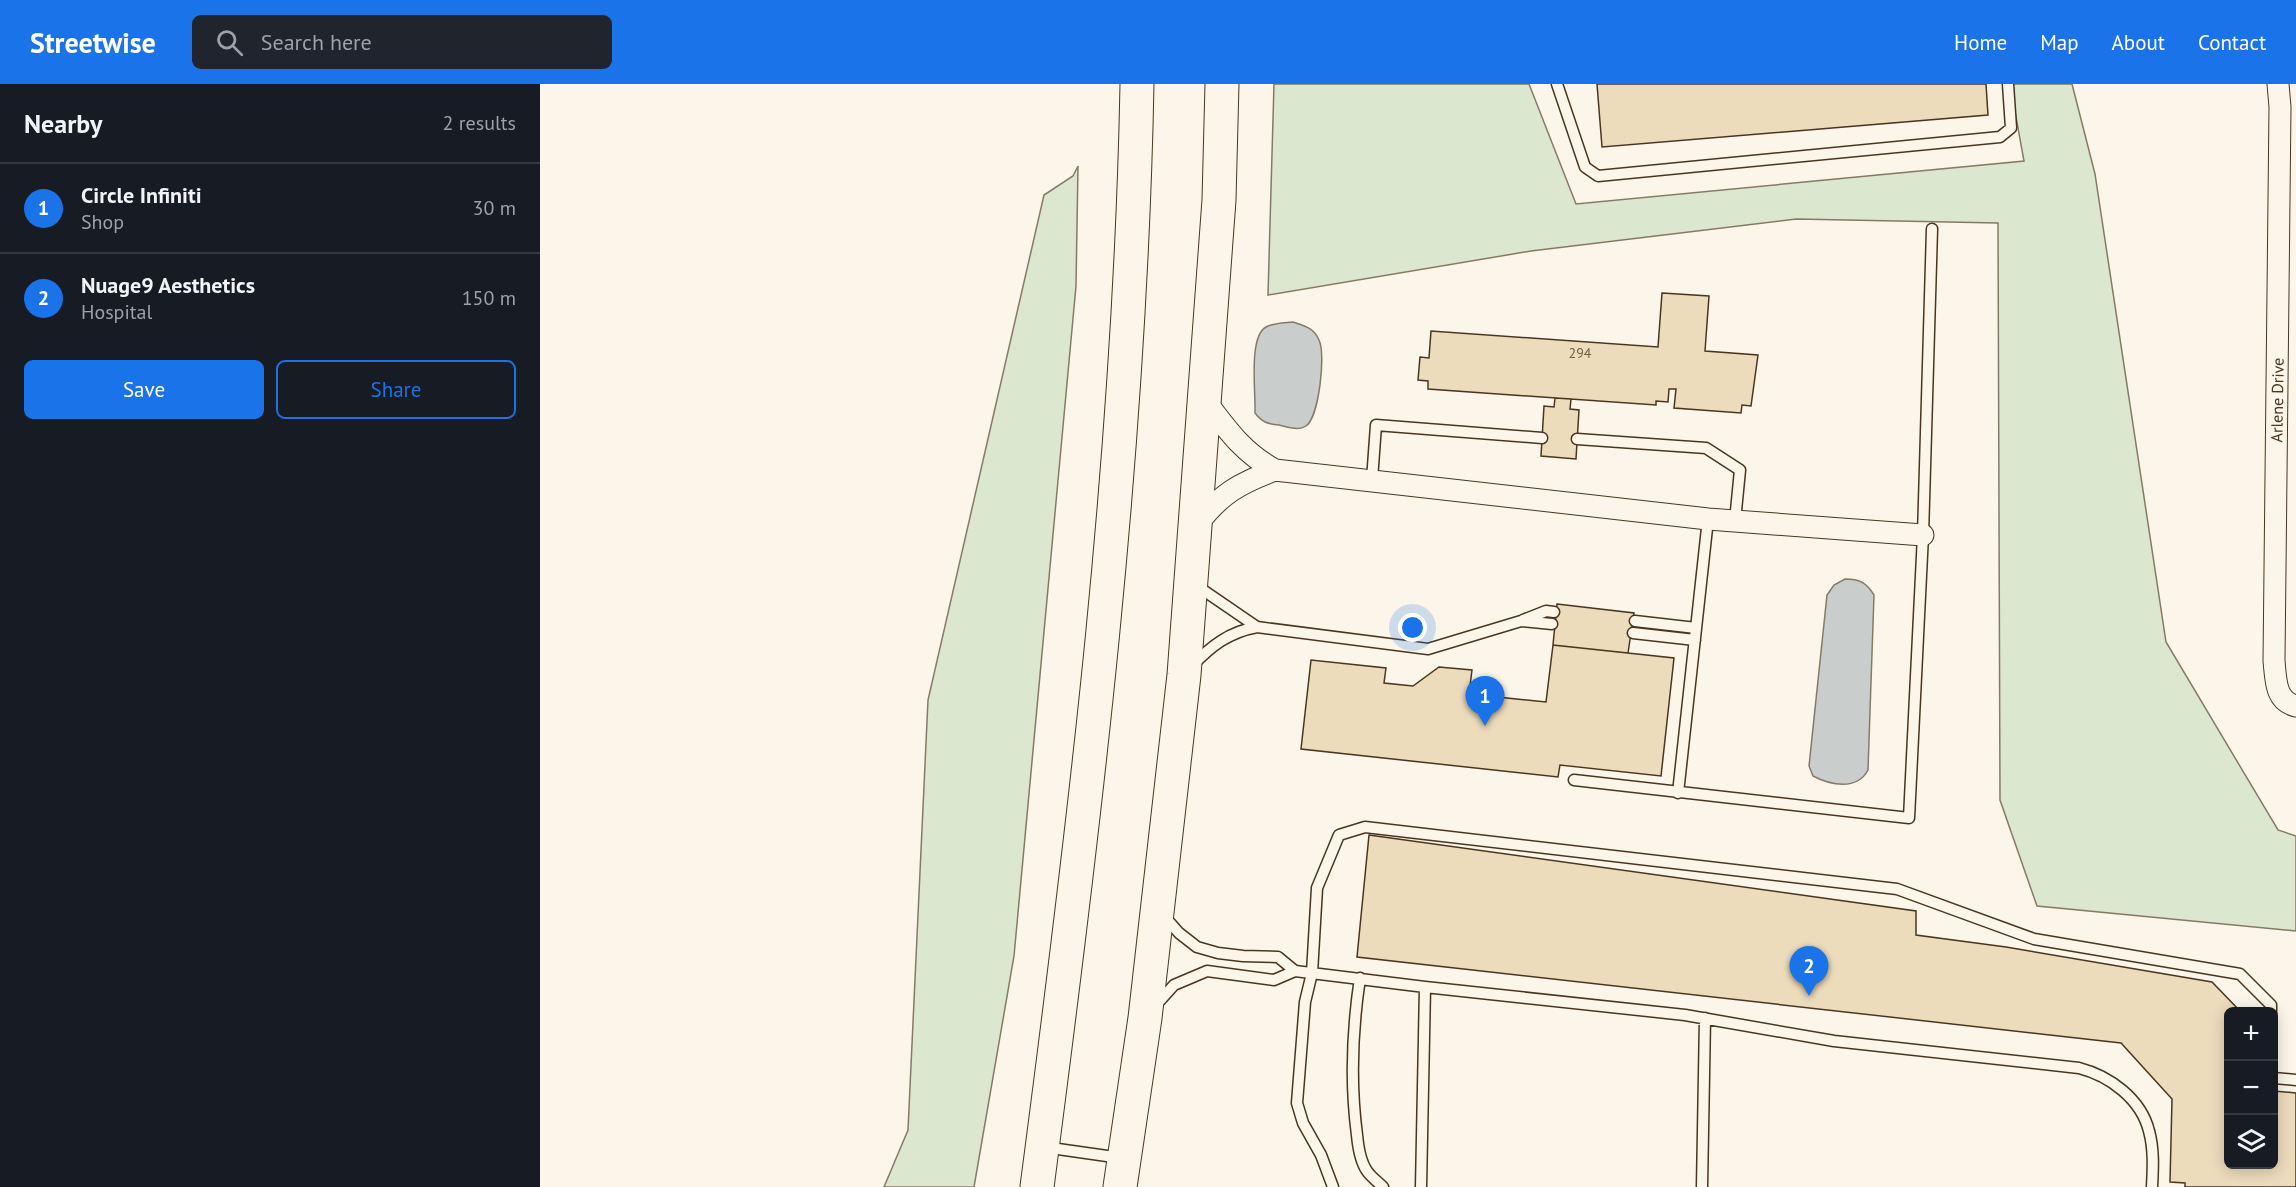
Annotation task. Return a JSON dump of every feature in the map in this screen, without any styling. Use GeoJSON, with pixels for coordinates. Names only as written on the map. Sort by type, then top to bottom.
{"type":"FeatureCollection","features":[{"type":"Feature","properties":{"kind":"highway"},"geometry":{"type":"LineString","coordinates":[[1036,1187],[1084,820],[1119,441],[1135,170],[1137,84]]}},
{"type":"Feature","properties":{"kind":"highway"},"geometry":{"type":"LineString","coordinates":[[1122,1173],[1145,1018],[1184,675],[1219,200],[1222,84]]}},
{"type":"Feature","properties":{"kind":"street","name":"Arlene Drive"},"geometry":{"type":"LineString","coordinates":[[2278,84],[2280,107],[2274,661],[2276,688],[2284,700],[2296,706]]}},
{"type":"Feature","properties":{"kind":"street"},"geometry":{"type":"LineString","coordinates":[[1204,399],[1244,449],[1275,470],[1708,519],[1923,535]]}},
{"type":"Feature","properties":{"kind":"street"},"geometry":{"type":"LineString","coordinates":[[1195,527],[1212,504],[1231,490],[1275,470]]}},
{"type":"Feature","properties":{"kind":"lane"},"geometry":{"type":"LineString","coordinates":[[1557,84],[1585,168],[1598,176],[2000,137],[2012,128],[2008,84]]}},
{"type":"Feature","properties":{"kind":"lane"},"geometry":{"type":"LineString","coordinates":[[1574,780],[1910,818],[1923,535],[1932,230]]}},
{"type":"Feature","properties":{"kind":"lane"},"geometry":{"type":"LineString","coordinates":[[1372,480],[1376,426],[1542,438]]}},
{"type":"Feature","properties":{"kind":"lane"},"geometry":{"type":"LineString","coordinates":[[1577,439],[1706,448],[1740,470],[1736,521]]}},
{"type":"Feature","properties":{"kind":"lane"},"geometry":{"type":"LineString","coordinates":[[1678,793],[1708,519]]}},
{"type":"Feature","properties":{"kind":"lane"},"geometry":{"type":"LineString","coordinates":[[1191,572],[1203,590],[1257,627]]}},
{"type":"Feature","properties":{"kind":"lane"},"geometry":{"type":"LineString","coordinates":[[1184,675],[1208,649],[1224,638],[1257,627],[1428,649],[1521,621],[1546,611],[1554,612]]}},
{"type":"Feature","properties":{"kind":"lane"},"geometry":{"type":"LineString","coordinates":[[1521,621],[1552,624]]}},
{"type":"Feature","properties":{"kind":"lane"},"geometry":{"type":"LineString","coordinates":[[1635,621],[1696,628]]}},
{"type":"Feature","properties":{"kind":"lane"},"geometry":{"type":"LineString","coordinates":[[1633,633],[1695,640]]}},
{"type":"Feature","properties":{"kind":"lane"},"geometry":{"type":"LineString","coordinates":[[1333,1187],[1321,1155],[1303,1123],[1297,1103],[1305,1002],[1312,973],[1317,888],[1339,835],[1365,827],[1897,889],[2034,939],[2240,974],[2271,1007]]}},
{"type":"Feature","properties":{"kind":"lane"},"geometry":{"type":"LineString","coordinates":[[1157,909],[1179,933],[1197,947],[1218,953],[1278,957],[1295,971]]}},
{"type":"Feature","properties":{"kind":"lane"},"geometry":{"type":"LineString","coordinates":[[1145,1018],[1174,985],[1207,971],[1274,980],[1295,971],[1705,1018],[1834,1041],[2079,1068],[2090,1071],[2114,1084],[2129,1095],[2139,1111],[2149,1129],[2153,1152],[2152,1187]]}},
{"type":"Feature","properties":{"kind":"lane"},"geometry":{"type":"LineString","coordinates":[[1360,978],[1353,1034],[1352,1069],[1355,1121],[1359,1149],[1366,1170],[1383,1187]]}},
{"type":"Feature","properties":{"kind":"lane"},"geometry":{"type":"LineString","coordinates":[[1420,1187],[1425,987]]}},
{"type":"Feature","properties":{"kind":"lane"},"geometry":{"type":"LineString","coordinates":[[1702,1187],[1705,1018]]}},
{"type":"Feature","properties":{"kind":"lane"},"geometry":{"type":"LineString","coordinates":[[2278,1078],[2296,1080]]}},
{"type":"Feature","properties":{"kind":"lane"},"geometry":{"type":"LineString","coordinates":[[1042,1147],[1122,1173]]}},
{"type":"Feature","properties":{"kind":"green space"},"geometry":{"type":"Polygon","coordinates":[[[1274,84],[1529,84],[1576,204],[2024,161],[2010,84],[2072,84],[2095,174],[2166,642],[2278,830],[2296,836],[2296,931],[2037,906],[2000,800],[1998,223],[1796,219],[1531,251],[1268,295],[1274,84]]]}},
{"type":"Feature","properties":{"kind":"green space"},"geometry":{"type":"Polygon","coordinates":[[[1078,166],[1076,286],[1014,956],[974,1187],[884,1187],[908,1130],[928,700],[1044,195],[1073,176],[1078,166]]]}},
{"type":"Feature","properties":{"kind":"shaded area"},"geometry":{"type":"Polygon","coordinates":[[[1293,322],[1315,333],[1321,347],[1322,358],[1318,399],[1311,420],[1306,426],[1296,428],[1268,423],[1255,413],[1254,367],[1260,333],[1269,326],[1293,322]]]}},
{"type":"Feature","properties":{"kind":"shaded area"},"geometry":{"type":"Polygon","coordinates":[[[1845,579],[1862,582],[1874,595],[1868,770],[1863,777],[1850,784],[1835,784],[1813,776],[1809,766],[1827,595],[1834,585],[1845,579]]]}},
{"type":"Feature","properties":{"kind":"building"},"geometry":{"type":"Polygon","coordinates":[[[1597,84],[1986,84],[1988,115],[1602,147],[1597,84]]]}},
{"type":"Feature","properties":{"kind":"building"},"geometry":{"type":"Polygon","coordinates":[[[1662,293],[1709,296],[1705,351],[1758,355],[1751,406],[1742,405],[1741,413],[1674,408],[1676,389],[1669,389],[1668,402],[1656,401],[1656,405],[1428,389],[1428,381],[1418,380],[1420,357],[1429,358],[1431,331],[1658,347],[1662,293]]]}},
{"type":"Feature","properties":{"kind":"building"},"geometry":{"type":"Polygon","coordinates":[[[1555,398],[1571,399],[1570,409],[1579,410],[1576,459],[1541,456],[1544,406],[1554,407],[1555,398]]]}},
{"type":"Feature","properties":{"kind":"building"},"geometry":{"type":"Polygon","coordinates":[[[1557,604],[1634,613],[1628,653],[1553,645],[1557,604]]]}},
{"type":"Feature","properties":{"kind":"building"},"geometry":{"type":"Polygon","coordinates":[[[1553,645],[1674,658],[1661,776],[1560,765],[1558,777],[1301,749],[1311,660],[1386,668],[1384,683],[1413,686],[1439,667],[1472,670],[1469,694],[1546,702],[1553,645]]]}},
{"type":"Feature","properties":{"kind":"building"},"geometry":{"type":"Polygon","coordinates":[[[1369,835],[1916,911],[1916,935],[2006,947],[2212,982],[2236,1007],[2224,1007],[2224,1169],[2278,1169],[2278,1091],[2296,1093],[2296,1187],[2185,1187],[2185,1183],[2170,1182],[2172,1099],[2121,1043],[1357,957],[1369,835]]]}},
{"type":"Feature","properties":{"kind":"place","name":"Circle Infiniti"},"geometry":{"type":"Point","coordinates":[1485,726]}},
{"type":"Feature","properties":{"kind":"place","name":"Nuage9 Aesthetics"},"geometry":{"type":"Point","coordinates":[1809,996]}}]}
